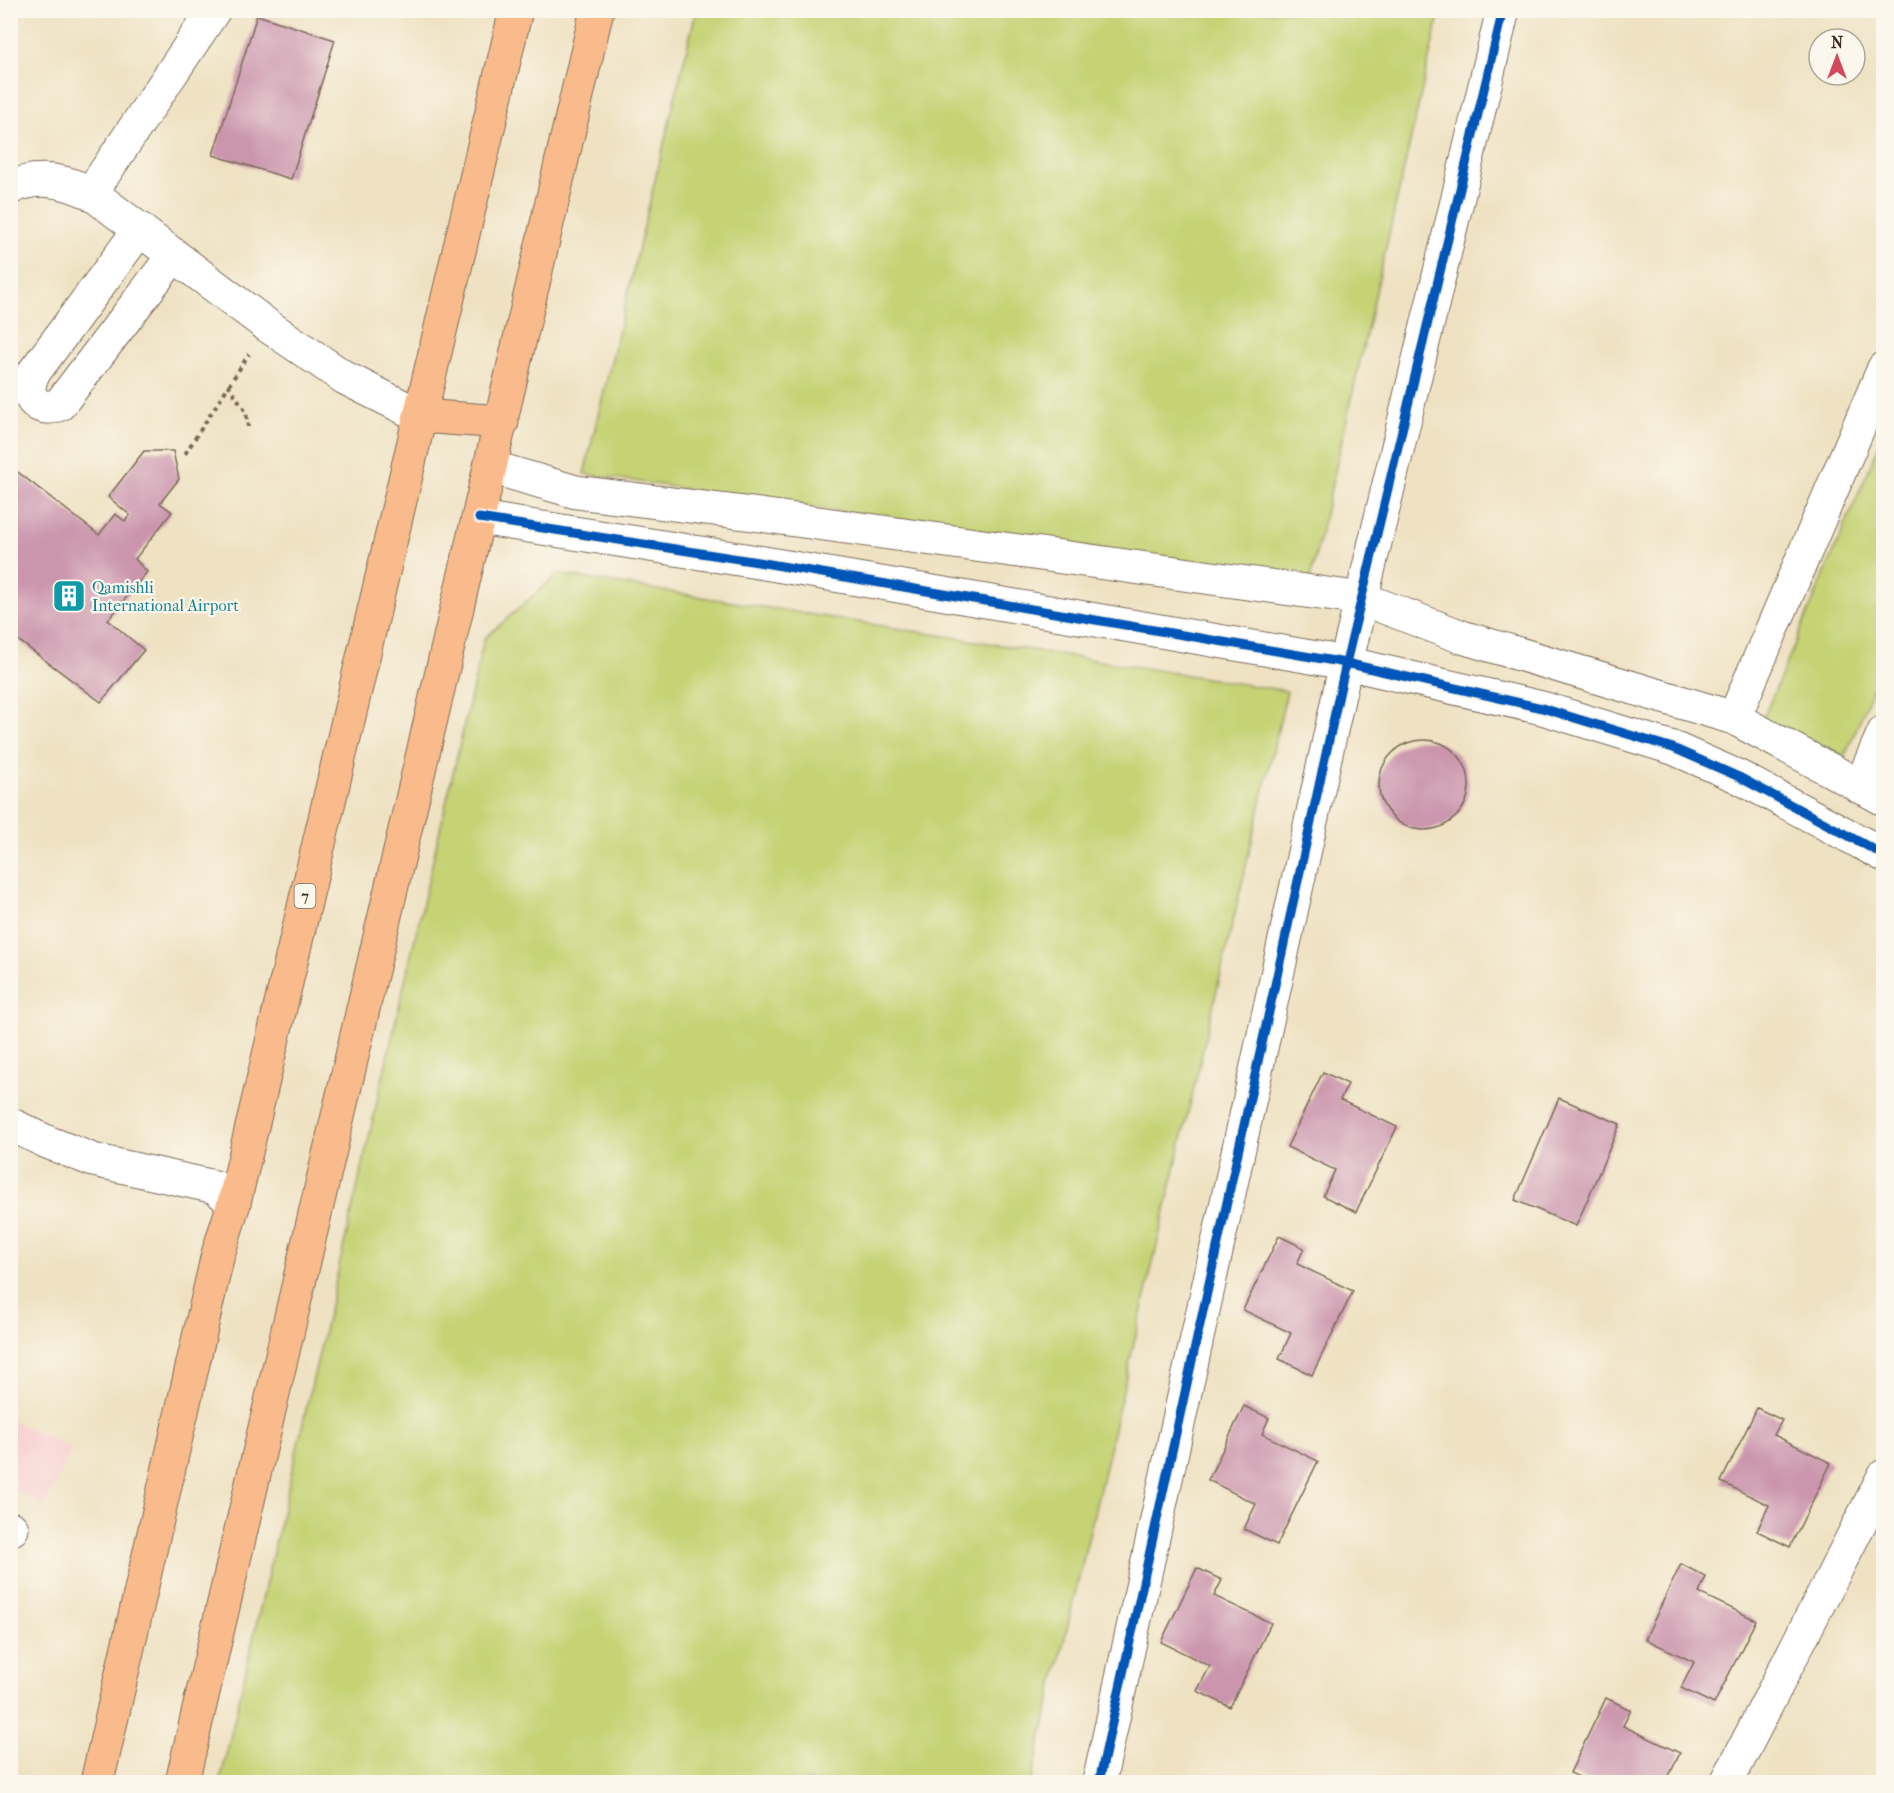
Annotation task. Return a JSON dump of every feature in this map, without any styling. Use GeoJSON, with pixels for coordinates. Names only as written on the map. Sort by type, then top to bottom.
{"type":"FeatureCollection","features":[{"type":"Feature","properties":{"kind":"highway","name":"7"},"geometry":{"type":"LineString","coordinates":[[97,1782],[216,1266],[234,1203],[325,806],[421,416],[516,10]]}},
{"type":"Feature","properties":{"kind":"highway"},"geometry":{"type":"LineString","coordinates":[[183,1782],[597,10]]}},
{"type":"Feature","properties":{"kind":"highway"},"geometry":{"type":"LineString","coordinates":[[421,416],[502,422]]}},
{"type":"Feature","properties":{"kind":"street"},"geometry":{"type":"LineString","coordinates":[[91,193],[214,10]]}},
{"type":"Feature","properties":{"kind":"street"},"geometry":{"type":"LineString","coordinates":[[1100,1782],[1346,663],[1364,599],[1503,10]]}},
{"type":"Feature","properties":{"kind":"street"},"geometry":{"type":"LineString","coordinates":[[10,188],[19,183],[44,179],[69,183],[91,193],[268,326],[345,378],[421,416]]}},
{"type":"Feature","properties":{"kind":"street"},"geometry":{"type":"LineString","coordinates":[[140,229],[32,375],[28,390],[36,404],[44,408],[60,404],[174,255]]}},
{"type":"Feature","properties":{"kind":"street"},"geometry":{"type":"LineString","coordinates":[[1734,718],[1884,368]]}},
{"type":"Feature","properties":{"kind":"street"},"geometry":{"type":"LineString","coordinates":[[491,467],[576,492],[753,514],[1364,599],[1462,638],[1734,718],[1872,793],[1884,732]]}},
{"type":"Feature","properties":{"kind":"street"},"geometry":{"type":"LineString","coordinates":[[479,518],[764,563],[1346,663],[1542,708],[1673,748],[1738,777],[1884,855]]}},
{"type":"Feature","properties":{"kind":"street"},"geometry":{"type":"LineString","coordinates":[[10,1124],[93,1160],[215,1187],[234,1203]]}},
{"type":"Feature","properties":{"kind":"street"},"geometry":{"type":"LineString","coordinates":[[1726,1782],[1884,1476]]}},
{"type":"Feature","properties":{"kind":"path"},"geometry":{"type":"LineString","coordinates":[[185,454],[228,384],[268,326]]}},
{"type":"Feature","properties":{"kind":"path"},"geometry":{"type":"LineString","coordinates":[[228,384],[246,412],[248,427]]}},
{"type":"Feature","properties":{"kind":"shaded area"},"geometry":{"type":"Polygon","coordinates":[[[11,1420],[72,1449],[45,1506],[11,1489],[11,1420]]]}},
{"type":"Feature","properties":{"kind":"green space"},"geometry":{"type":"Polygon","coordinates":[[[696,11],[1440,11],[1310,580],[584,474],[696,11]]]}},
{"type":"Feature","properties":{"kind":"green space"},"geometry":{"type":"Polygon","coordinates":[[[1883,436],[1883,665],[1845,756],[1762,721],[1883,436]]]}},
{"type":"Feature","properties":{"kind":"green space"},"geometry":{"type":"Polygon","coordinates":[[[558,574],[1287,691],[1031,1782],[220,1782],[484,639],[558,574]]]}},
{"type":"Feature","properties":{"kind":"building"},"geometry":{"type":"Polygon","coordinates":[[[257,15],[335,40],[291,179],[213,155],[257,15]]]}},
{"type":"Feature","properties":{"kind":"building","name":"Qamishli International Airport"},"geometry":{"type":"Polygon","coordinates":[[[144,451],[173,451],[179,479],[160,503],[172,512],[135,559],[147,572],[108,620],[144,650],[101,702],[10,634],[10,466],[99,535],[115,514],[125,521],[130,515],[108,497],[144,451]]]}},
{"type":"Feature","properties":{"kind":"building"},"geometry":{"type":"Polygon","coordinates":[[[1424,740],[1441,744],[1456,753],[1465,768],[1469,785],[1465,802],[1456,817],[1441,826],[1424,830],[1407,826],[1392,817],[1383,802],[1379,785],[1383,768],[1392,753],[1407,744],[1424,740]]]}},
{"type":"Feature","properties":{"kind":"building"},"geometry":{"type":"Polygon","coordinates":[[[1323,1072],[1348,1084],[1340,1100],[1397,1127],[1356,1212],[1323,1196],[1335,1170],[1287,1147],[1323,1072]]]}},
{"type":"Feature","properties":{"kind":"building"},"geometry":{"type":"Polygon","coordinates":[[[1559,1098],[1620,1124],[1576,1226],[1515,1200],[1559,1098]]]}},
{"type":"Feature","properties":{"kind":"building"},"geometry":{"type":"Polygon","coordinates":[[[1279,1236],[1304,1248],[1297,1264],[1353,1291],[1312,1375],[1279,1359],[1291,1333],[1243,1310],[1279,1236]]]}},
{"type":"Feature","properties":{"kind":"building"},"geometry":{"type":"Polygon","coordinates":[[[1244,1406],[1269,1418],[1262,1434],[1318,1461],[1277,1545],[1244,1529],[1256,1504],[1208,1480],[1244,1406]]]}},
{"type":"Feature","properties":{"kind":"building"},"geometry":{"type":"Polygon","coordinates":[[[1757,1408],[1782,1420],[1774,1435],[1831,1463],[1790,1547],[1757,1531],[1769,1505],[1721,1482],[1757,1408]]]}},
{"type":"Feature","properties":{"kind":"building"},"geometry":{"type":"Polygon","coordinates":[[[1681,1564],[1706,1577],[1699,1593],[1756,1620],[1714,1704],[1681,1688],[1694,1662],[1645,1639],[1681,1564]]]}},
{"type":"Feature","properties":{"kind":"building"},"geometry":{"type":"Polygon","coordinates":[[[1197,1568],[1222,1580],[1214,1596],[1271,1623],[1230,1707],[1197,1691],[1210,1666],[1161,1642],[1197,1568]]]}},
{"type":"Feature","properties":{"kind":"building"},"geometry":{"type":"Polygon","coordinates":[[[1606,1698],[1631,1710],[1623,1726],[1680,1753],[1666,1782],[1590,1782],[1570,1773],[1606,1698]]]}},
{"type":"Feature","properties":{"kind":"cycle path"},"geometry":{"type":"LineString","coordinates":[[1099,1782],[1346,663],[1503,10]]}},
{"type":"Feature","properties":{"kind":"cycle path"},"geometry":{"type":"LineString","coordinates":[[479,518],[764,563],[1346,663],[1542,708],[1673,748],[1739,777],[1884,855]]}},
{"type":"Feature","properties":{"kind":"place","name":"Qamishli International Airport"},"geometry":{"type":"Point","coordinates":[69,596]}}]}
